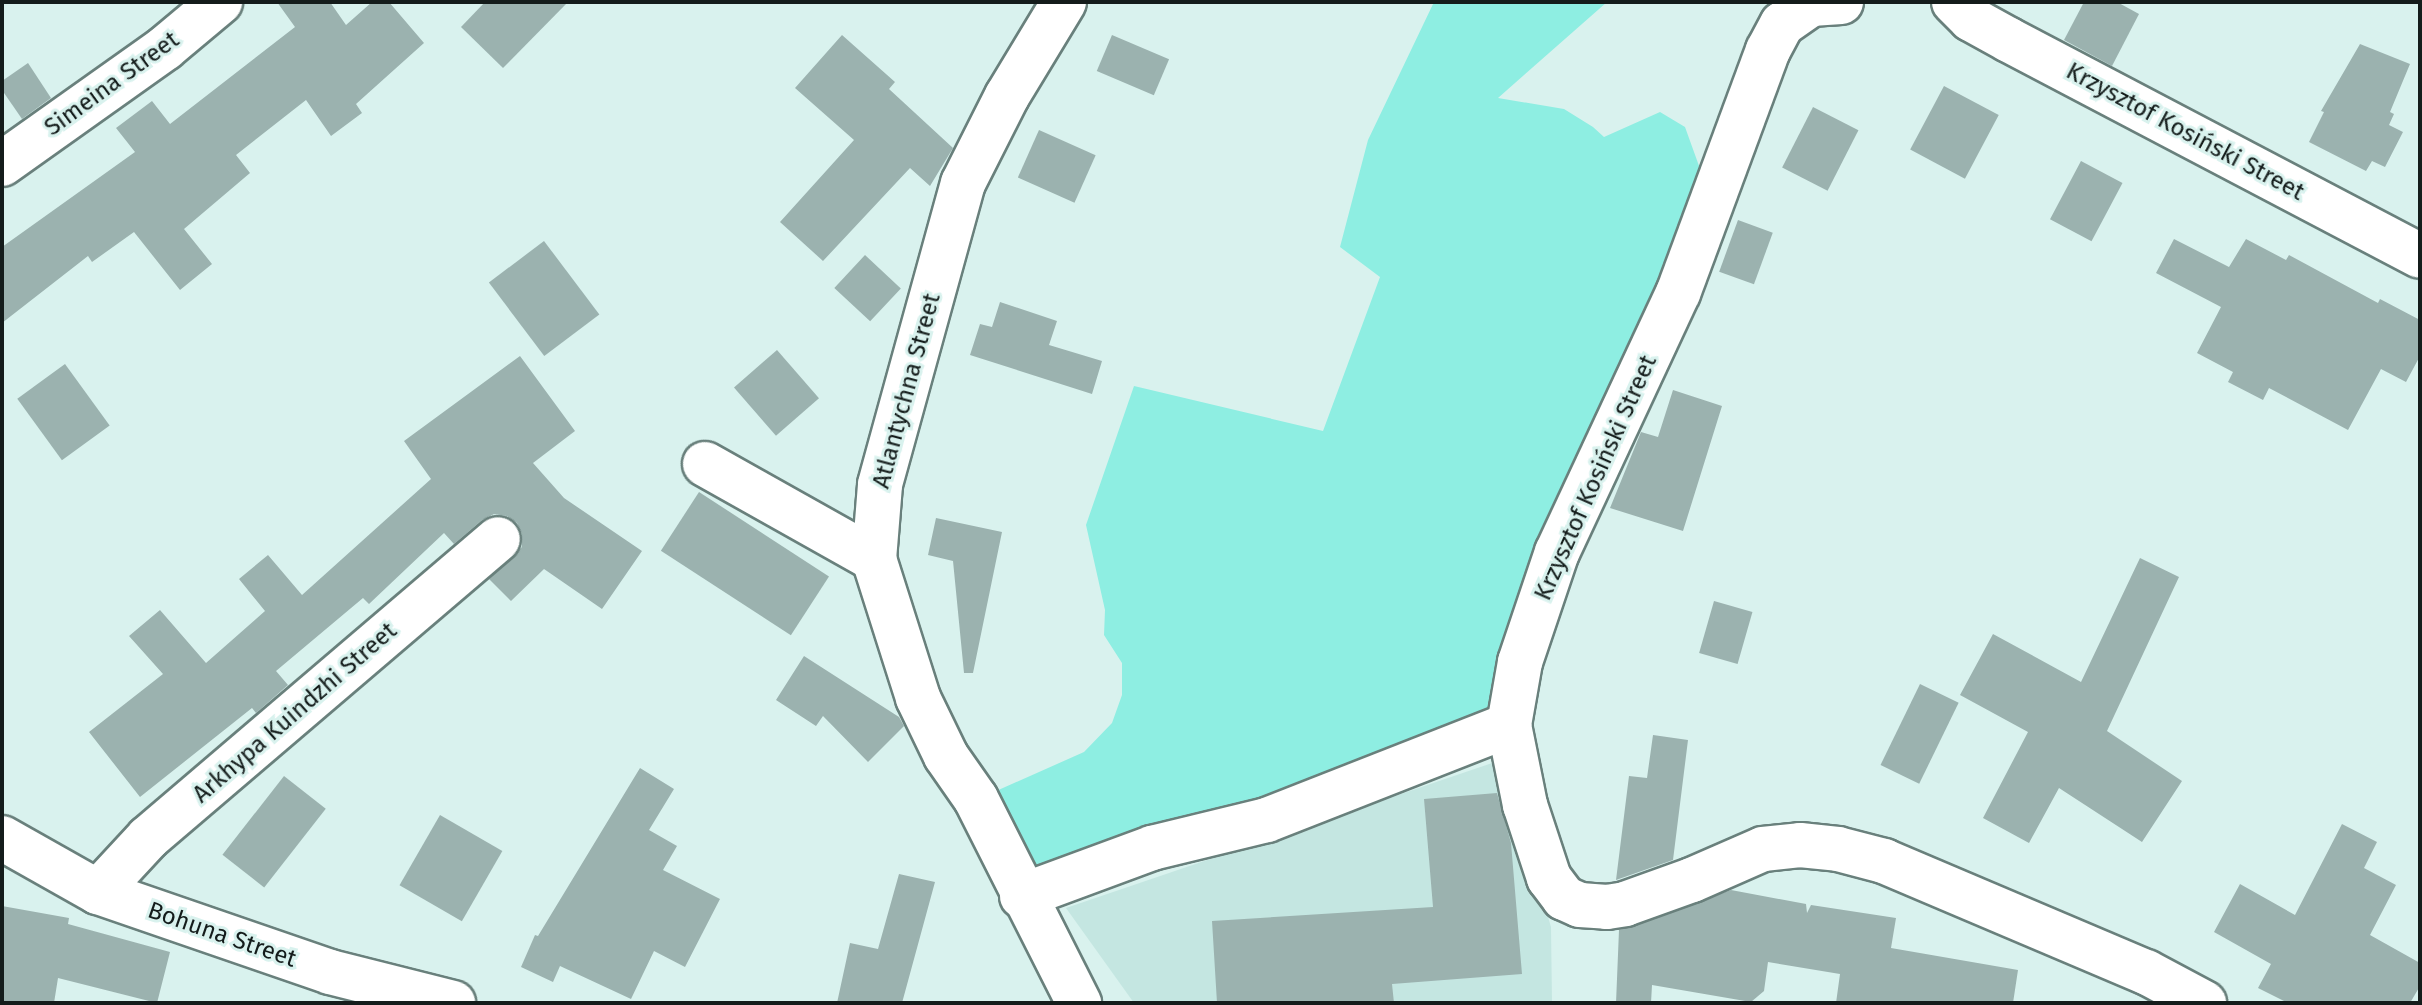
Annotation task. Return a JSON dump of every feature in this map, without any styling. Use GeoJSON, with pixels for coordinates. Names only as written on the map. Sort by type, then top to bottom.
{"type":"FeatureCollection","features":[{"type":"Feature","properties":{"kind":"street","name":"Simeina Street"},"geometry":{"type":"LineString","coordinates":[[2,164],[165,48],[220,2]]}},
{"type":"Feature","properties":{"kind":"street","name":"Atlantychna Street"},"geometry":{"type":"LineString","coordinates":[[1064,2],[1007,96],[963,183],[880,485],[874,559],[918,698],[946,756],[976,799],[1022,896],[1079,1003]]}},
{"type":"Feature","properties":{"kind":"street","name":"Krzysztof Kosiński Street"},"geometry":{"type":"LineString","coordinates":[[1841,2],[1811,4],[1782,24],[1768,50],[1678,293],[1557,552],[1520,662],[1509,725],[1525,805],[1549,878],[1564,898],[1580,905],[1625,904],[1763,849],[1800,845],[1838,849],[1884,861],[2146,972],[2204,1003]]}},
{"type":"Feature","properties":{"kind":"street","name":"Krzysztof Kosiński Street"},"geometry":{"type":"LineString","coordinates":[[1954,2],[1971,19],[2009,40],[2420,256]]}},
{"type":"Feature","properties":{"kind":"street"},"geometry":{"type":"LineString","coordinates":[[705,464],[874,559]]}},
{"type":"Feature","properties":{"kind":"street","name":"Arkhypa Kuindzhi Street"},"geometry":{"type":"LineString","coordinates":[[98,892],[148,838],[498,539]]}},
{"type":"Feature","properties":{"kind":"street"},"geometry":{"type":"LineString","coordinates":[[1022,896],[1152,848],[1267,820],[1509,725]]}},
{"type":"Feature","properties":{"kind":"street","name":"Bohuna Street"},"geometry":{"type":"LineString","coordinates":[[2,838],[98,892],[330,972],[453,1003]]}},
{"type":"Feature","properties":{"kind":"shaded area"},"geometry":{"type":"Polygon","coordinates":[[[1434,2],[1607,2],[1498,98],[1564,109],[1604,137],[1660,112],[1685,127],[1712,202],[1509,725],[1022,896],[976,800],[1084,752],[1112,723],[1122,695],[1122,663],[1104,635],[1105,610],[1086,525],[1134,386],[1323,431],[1380,277],[1340,247],[1368,140],[1434,2]]]}},
{"type":"Feature","properties":{"kind":"shaded area"},"geometry":{"type":"Polygon","coordinates":[[[1501,760],[1551,927],[1552,1003],[1134,1003],[1066,908],[1501,760]]]}},
{"type":"Feature","properties":{"kind":"building"},"geometry":{"type":"Polygon","coordinates":[[[277,2],[330,2],[346,25],[372,2],[389,2],[424,43],[356,104],[362,113],[331,136],[306,100],[236,155],[250,173],[184,229],[212,264],[180,290],[134,232],[92,262],[88,256],[2,323],[2,247],[135,152],[116,128],[152,101],[170,124],[295,27],[277,2]]]}},
{"type":"Feature","properties":{"kind":"building"},"geometry":{"type":"Polygon","coordinates":[[[485,2],[568,2],[503,68],[461,27],[485,2]]]}},
{"type":"Feature","properties":{"kind":"building"},"geometry":{"type":"Polygon","coordinates":[[[2084,2],[2117,2],[2139,14],[2112,66],[2064,40],[2084,2]]]}},
{"type":"Feature","properties":{"kind":"building"},"geometry":{"type":"Polygon","coordinates":[[[842,35],[895,82],[889,89],[953,148],[930,186],[910,168],[823,261],[780,222],[854,140],[795,88],[842,35]]]}},
{"type":"Feature","properties":{"kind":"building"},"geometry":{"type":"Polygon","coordinates":[[[1112,35],[1169,59],[1154,95],[1097,71],[1112,35]]]}},
{"type":"Feature","properties":{"kind":"building"},"geometry":{"type":"Polygon","coordinates":[[[2360,44],[2410,64],[2390,112],[2394,114],[2389,125],[2403,132],[2385,167],[2372,161],[2366,171],[2309,142],[2324,112],[2321,111],[2360,44]]]}},
{"type":"Feature","properties":{"kind":"building"},"geometry":{"type":"Polygon","coordinates":[[[28,63],[51,98],[22,119],[2,90],[2,81],[28,63]]]}},
{"type":"Feature","properties":{"kind":"building"},"geometry":{"type":"Polygon","coordinates":[[[1944,86],[1999,115],[1965,179],[1910,150],[1944,86]]]}},
{"type":"Feature","properties":{"kind":"building"},"geometry":{"type":"Polygon","coordinates":[[[1813,107],[1858,130],[1828,191],[1782,168],[1813,107]]]}},
{"type":"Feature","properties":{"kind":"building"},"geometry":{"type":"Polygon","coordinates":[[[1039,130],[1096,155],[1074,203],[1018,178],[1039,130]]]}},
{"type":"Feature","properties":{"kind":"building"},"geometry":{"type":"Polygon","coordinates":[[[2081,161],[2122,183],[2092,241],[2050,219],[2081,161]]]}},
{"type":"Feature","properties":{"kind":"building"},"geometry":{"type":"Polygon","coordinates":[[[1738,220],[1773,233],[1754,284],[1719,272],[1738,220]]]}},
{"type":"Feature","properties":{"kind":"building"},"geometry":{"type":"Polygon","coordinates":[[[2174,239],[2229,267],[2246,239],[2286,260],[2289,255],[2378,303],[2380,299],[2420,320],[2420,356],[2406,382],[2381,369],[2348,430],[2269,388],[2263,400],[2228,382],[2233,372],[2197,353],[2221,307],[2156,273],[2174,239]]]}},
{"type":"Feature","properties":{"kind":"building"},"geometry":{"type":"Polygon","coordinates":[[[544,241],[599,314],[544,356],[489,283],[544,241]]]}},
{"type":"Feature","properties":{"kind":"building"},"geometry":{"type":"Polygon","coordinates":[[[865,255],[901,288],[870,321],[834,288],[865,255]]]}},
{"type":"Feature","properties":{"kind":"building"},"geometry":{"type":"Polygon","coordinates":[[[1000,302],[1057,321],[1049,345],[1102,361],[1092,394],[970,355],[980,324],[992,327],[1000,302]]]}},
{"type":"Feature","properties":{"kind":"building"},"geometry":{"type":"Polygon","coordinates":[[[777,350],[819,398],[776,436],[734,387],[777,350]]]}},
{"type":"Feature","properties":{"kind":"building"},"geometry":{"type":"Polygon","coordinates":[[[520,356],[575,431],[533,463],[564,498],[642,551],[602,609],[544,569],[511,601],[489,579],[522,547],[522,534],[517,523],[507,516],[494,514],[482,520],[454,544],[444,533],[369,604],[363,598],[276,671],[288,685],[256,713],[252,708],[140,797],[89,732],[163,674],[129,636],[160,610],[206,663],[265,611],[239,579],[268,555],[302,595],[431,479],[404,441],[520,356]]]}},
{"type":"Feature","properties":{"kind":"building"},"geometry":{"type":"Polygon","coordinates":[[[65,364],[110,425],[62,460],[17,399],[65,364]]]}},
{"type":"Feature","properties":{"kind":"building"},"geometry":{"type":"Polygon","coordinates":[[[1673,390],[1722,406],[1683,531],[1610,508],[1641,432],[1658,437],[1673,390]]]}},
{"type":"Feature","properties":{"kind":"building"},"geometry":{"type":"Polygon","coordinates":[[[699,492],[829,576],[791,635],[661,551],[699,492]]]}},
{"type":"Feature","properties":{"kind":"building"},"geometry":{"type":"Polygon","coordinates":[[[936,518],[1002,532],[973,673],[964,673],[953,561],[928,555],[936,518]]]}},
{"type":"Feature","properties":{"kind":"building"},"geometry":{"type":"Polygon","coordinates":[[[2140,558],[2179,577],[2107,731],[2182,781],[2142,842],[2059,788],[2029,843],[1983,818],[2028,732],[1960,695],[1993,634],[2081,682],[2140,558]]]}},
{"type":"Feature","properties":{"kind":"building"},"geometry":{"type":"Polygon","coordinates":[[[1714,601],[1752,612],[1738,664],[1699,653],[1714,601]]]}},
{"type":"Feature","properties":{"kind":"building"},"geometry":{"type":"Polygon","coordinates":[[[804,656],[899,717],[904,726],[868,762],[823,716],[816,726],[776,700],[804,656]]]}},
{"type":"Feature","properties":{"kind":"building"},"geometry":{"type":"Polygon","coordinates":[[[1920,684],[1959,703],[1919,784],[1881,765],[1920,684]]]}},
{"type":"Feature","properties":{"kind":"building"},"geometry":{"type":"Polygon","coordinates":[[[1653,735],[1688,740],[1673,860],[1616,880],[1629,776],[1647,778],[1653,735]]]}},
{"type":"Feature","properties":{"kind":"building"},"geometry":{"type":"Polygon","coordinates":[[[640,768],[674,789],[649,830],[677,846],[663,870],[720,899],[685,967],[654,951],[631,999],[560,966],[553,982],[521,967],[535,935],[538,936],[640,768]]]}},
{"type":"Feature","properties":{"kind":"building"},"geometry":{"type":"Polygon","coordinates":[[[284,776],[326,809],[264,887],[222,855],[284,776]]]}},
{"type":"Feature","properties":{"kind":"building"},"geometry":{"type":"Polygon","coordinates":[[[1497,793],[1511,843],[1522,974],[1392,984],[1394,1003],[1217,1003],[1212,921],[1433,907],[1424,799],[1497,793]]]}},
{"type":"Feature","properties":{"kind":"building"},"geometry":{"type":"Polygon","coordinates":[[[440,815],[502,851],[462,921],[400,885],[440,815]]]}},
{"type":"Feature","properties":{"kind":"building"},"geometry":{"type":"Polygon","coordinates":[[[2342,824],[2377,842],[2364,868],[2396,885],[2370,935],[2420,963],[2420,986],[2410,1003],[2288,1003],[2258,988],[2271,964],[2214,932],[2240,884],[2295,915],[2342,824]]]}},
{"type":"Feature","properties":{"kind":"building"},"geometry":{"type":"Polygon","coordinates":[[[899,874],[935,882],[902,1003],[837,1003],[850,943],[878,949],[899,874]]]}},
{"type":"Feature","properties":{"kind":"building"},"geometry":{"type":"Polygon","coordinates":[[[1731,890],[1806,904],[1807,913],[1811,905],[1896,918],[1891,948],[2018,970],[2013,1003],[1836,1003],[1840,974],[1768,962],[1764,991],[1751,1002],[1652,985],[1651,1003],[1616,1003],[1619,930],[1731,890]]]}},
{"type":"Feature","properties":{"kind":"building"},"geometry":{"type":"Polygon","coordinates":[[[2,906],[69,918],[68,924],[170,952],[157,1003],[58,978],[54,1003],[2,1003],[2,906]]]}}]}
